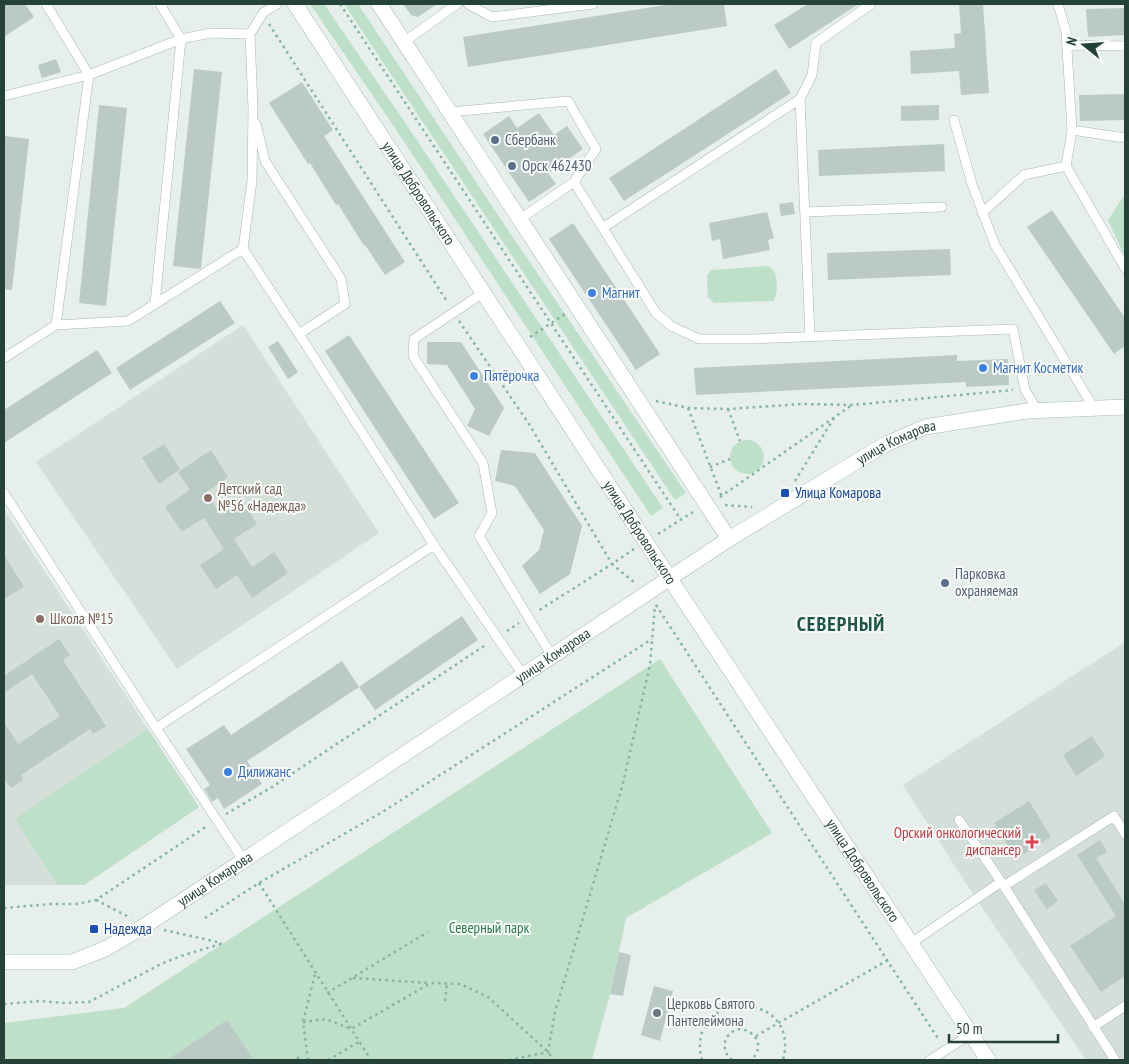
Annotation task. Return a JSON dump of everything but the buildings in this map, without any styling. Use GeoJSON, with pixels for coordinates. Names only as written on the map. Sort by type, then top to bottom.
{"type":"FeatureCollection","features":[{"type":"Feature","properties":{"kind":"main road","name":"улица Добровольского"},"geometry":{"type":"LineString","coordinates":[[295,4],[670,579],[988,1060]]}},
{"type":"Feature","properties":{"kind":"main road"},"geometry":{"type":"LineString","coordinates":[[379,4],[729,539]]}},
{"type":"Feature","properties":{"kind":"main road","name":"улица Комарова"},"geometry":{"type":"LineString","coordinates":[[4,962],[72,962],[105,949],[146,925],[552,656],[652,598],[670,579],[729,539],[884,445],[925,427],[1038,411],[1125,407]]}},
{"type":"Feature","properties":{"kind":"lane"},"geometry":{"type":"LineString","coordinates":[[46,4],[89,75],[56,325]]}},
{"type":"Feature","properties":{"kind":"lane"},"geometry":{"type":"LineString","coordinates":[[155,304],[181,38],[160,4]]}},
{"type":"Feature","properties":{"kind":"lane"},"geometry":{"type":"LineString","coordinates":[[277,4],[263,14],[250,34],[253,109],[252,181],[243,249],[300,334],[434,545],[523,675]]}},
{"type":"Feature","properties":{"kind":"lane"},"geometry":{"type":"LineString","coordinates":[[404,42],[457,4]]}},
{"type":"Feature","properties":{"kind":"lane"},"geometry":{"type":"LineString","coordinates":[[468,4],[492,17],[580,4],[593,4]]}},
{"type":"Feature","properties":{"kind":"lane"},"geometry":{"type":"LineString","coordinates":[[810,337],[800,99],[812,75],[816,43],[872,4]]}},
{"type":"Feature","properties":{"kind":"lane"},"geometry":{"type":"LineString","coordinates":[[1058,4],[1066,32],[1072,130],[1066,166],[1125,268]]}},
{"type":"Feature","properties":{"kind":"lane"},"geometry":{"type":"LineString","coordinates":[[4,96],[89,75],[181,38],[211,32],[250,34]]}},
{"type":"Feature","properties":{"kind":"lane"},"geometry":{"type":"LineString","coordinates":[[1067,45],[1125,46]]}},
{"type":"Feature","properties":{"kind":"lane"},"geometry":{"type":"LineString","coordinates":[[604,228],[800,99]]}},
{"type":"Feature","properties":{"kind":"lane"},"geometry":{"type":"LineString","coordinates":[[450,112],[568,101],[596,149],[574,182],[520,219]]}},
{"type":"Feature","properties":{"kind":"lane"},"geometry":{"type":"LineString","coordinates":[[253,109],[265,161],[341,279],[344,304],[300,334]]}},
{"type":"Feature","properties":{"kind":"lane"},"geometry":{"type":"LineString","coordinates":[[954,120],[962,152],[982,213],[995,245],[1094,408]]}},
{"type":"Feature","properties":{"kind":"lane"},"geometry":{"type":"LineString","coordinates":[[1072,130],[1125,138]]}},
{"type":"Feature","properties":{"kind":"lane"},"geometry":{"type":"LineString","coordinates":[[982,213],[1024,175],[1066,166]]}},
{"type":"Feature","properties":{"kind":"lane"},"geometry":{"type":"LineString","coordinates":[[574,182],[656,313],[670,326],[699,339],[810,337],[1013,329],[1025,390],[1038,411]]}},
{"type":"Feature","properties":{"kind":"lane"},"geometry":{"type":"LineString","coordinates":[[805,212],[942,207]]}},
{"type":"Feature","properties":{"kind":"lane"},"geometry":{"type":"LineString","coordinates":[[4,358],[56,325],[128,322],[243,249]]}},
{"type":"Feature","properties":{"kind":"lane"},"geometry":{"type":"LineString","coordinates":[[484,293],[414,339],[412,356],[484,463],[492,513],[479,536],[552,656]]}},
{"type":"Feature","properties":{"kind":"lane"},"geometry":{"type":"LineString","coordinates":[[4,493],[244,861]]}},
{"type":"Feature","properties":{"kind":"lane"},"geometry":{"type":"LineString","coordinates":[[156,728],[434,545]]}},
{"type":"Feature","properties":{"kind":"lane"},"geometry":{"type":"LineString","coordinates":[[910,943],[1114,816],[1125,834]]}},
{"type":"Feature","properties":{"kind":"lane"},"geometry":{"type":"LineString","coordinates":[[959,820],[1115,1060]]}},
{"type":"Feature","properties":{"kind":"lane"},"geometry":{"type":"LineString","coordinates":[[1093,1027],[1125,1006]]}},
{"type":"Feature","properties":{"kind":"lane"},"geometry":{"type":"LineString","coordinates":[[930,1060],[971,1034]]}},
{"type":"Feature","properties":{"kind":"path"},"geometry":{"type":"LineString","coordinates":[[340,4],[681,520]]}},
{"type":"Feature","properties":{"kind":"path"},"geometry":{"type":"LineString","coordinates":[[263,14],[479,352],[529,424],[612,564],[652,598],[946,1050]]}},
{"type":"Feature","properties":{"kind":"path"},"geometry":{"type":"LineString","coordinates":[[518,346],[577,307]]}},
{"type":"Feature","properties":{"kind":"path"},"geometry":{"type":"LineString","coordinates":[[636,396],[688,408],[728,409],[802,404],[852,405],[1025,390]]}},
{"type":"Feature","properties":{"kind":"path"},"geometry":{"type":"LineString","coordinates":[[706,504],[722,496],[852,405]]}},
{"type":"Feature","properties":{"kind":"path"},"geometry":{"type":"LineString","coordinates":[[688,408],[722,496]]}},
{"type":"Feature","properties":{"kind":"path"},"geometry":{"type":"LineString","coordinates":[[728,409],[740,441]]}},
{"type":"Feature","properties":{"kind":"path"},"geometry":{"type":"LineString","coordinates":[[788,485],[796,480],[836,416]]}},
{"type":"Feature","properties":{"kind":"path"},"geometry":{"type":"LineString","coordinates":[[710,467],[730,459]]}},
{"type":"Feature","properties":{"kind":"path"},"geometry":{"type":"LineString","coordinates":[[706,504],[755,507]]}},
{"type":"Feature","properties":{"kind":"path"},"geometry":{"type":"LineString","coordinates":[[4,908],[76,904],[96,900],[217,820],[272,787],[497,637],[612,564]]}},
{"type":"Feature","properties":{"kind":"path"},"geometry":{"type":"LineString","coordinates":[[548,1052],[555,1012],[622,787],[650,665],[652,598]]}},
{"type":"Feature","properties":{"kind":"path"},"geometry":{"type":"LineString","coordinates":[[205,918],[259,883],[384,811],[652,638]]}},
{"type":"Feature","properties":{"kind":"path"},"geometry":{"type":"LineString","coordinates":[[259,883],[371,1060]]}},
{"type":"Feature","properties":{"kind":"path"},"geometry":{"type":"LineString","coordinates":[[327,993],[428,932]]}},
{"type":"Feature","properties":{"kind":"path"},"geometry":{"type":"LineString","coordinates":[[4,1004],[40,1001],[64,1003],[89,1002],[161,964],[181,956],[224,944]]}},
{"type":"Feature","properties":{"kind":"path"},"geometry":{"type":"LineString","coordinates":[[756,1036],[888,960]]}},
{"type":"Feature","properties":{"kind":"path"},"geometry":{"type":"LineString","coordinates":[[308,1060],[303,1022],[315,973]]}},
{"type":"Feature","properties":{"kind":"path"},"geometry":{"type":"LineString","coordinates":[[353,978],[460,984],[488,997],[548,1052],[554,1060]]}},
{"type":"Feature","properties":{"kind":"path"},"geometry":{"type":"LineString","coordinates":[[351,1029],[431,983]]}},
{"type":"Feature","properties":{"kind":"path"},"geometry":{"type":"LineString","coordinates":[[445,1001],[447,984]]}},
{"type":"Feature","properties":{"kind":"path"},"geometry":{"type":"LineString","coordinates":[[702,1060],[700,1051],[701,1037],[707,1024],[716,1014],[729,1007],[743,1004],[757,1007],[769,1014],[779,1024],[784,1037],[786,1051],[783,1060]]}},
{"type":"Feature","properties":{"kind":"path"},"geometry":{"type":"LineString","coordinates":[[303,1022],[326,1019],[351,1029]]}},
{"type":"Feature","properties":{"kind":"path"},"geometry":{"type":"LineString","coordinates":[[732,1060],[724,1050],[726,1038],[730,1033],[740,1029],[752,1032],[756,1036],[758,1047],[751,1060]]}},
{"type":"Feature","properties":{"kind":"path"},"geometry":{"type":"LineString","coordinates":[[328,1060],[359,1042]]}},
{"type":"Feature","properties":{"kind":"path"},"geometry":{"type":"LineString","coordinates":[[509,1060],[548,1052]]}},
{"type":"Feature","properties":{"kind":"path"},"geometry":{"type":"LineString","coordinates":[[297,1057],[300,1060]]}},
{"type":"Feature","properties":{"kind":"path"},"geometry":{"type":"LineString","coordinates":[[754,1057],[758,1060]]}},
{"type":"Feature","properties":{"kind":"shaded area","name":"Детский сад №56 «Надежда»"},"geometry":{"type":"Polygon","coordinates":[[[243,325],[379,533],[177,669],[36,462],[243,325]]]}},
{"type":"Feature","properties":{"kind":"shaded area","name":"Школа №15"},"geometry":{"type":"Polygon","coordinates":[[[4,509],[199,807],[84,885],[4,885],[4,509]]]}},
{"type":"Feature","properties":{"kind":"shaded area","name":"Орский онкологический диспансер"},"geometry":{"type":"Polygon","coordinates":[[[1125,642],[1125,1060],[1086,1060],[976,899],[903,785],[1125,642]]]}},
{"type":"Feature","properties":{"kind":"green space"},"geometry":{"type":"Polygon","coordinates":[[[310,4],[324,4],[663,508],[651,516],[395,128],[310,4]]]}},
{"type":"Feature","properties":{"kind":"green space"},"geometry":{"type":"Polygon","coordinates":[[[344,4],[358,4],[686,493],[675,500],[344,4]]]}},
{"type":"Feature","properties":{"kind":"green space"},"geometry":{"type":"Polygon","coordinates":[[[1125,194],[1125,257],[1108,220],[1125,194]]]}},
{"type":"Feature","properties":{"kind":"green space"},"geometry":{"type":"Polygon","coordinates":[[[769,266],[776,277],[777,288],[774,301],[714,303],[708,297],[707,276],[711,270],[769,266]]]}},
{"type":"Feature","properties":{"kind":"green space"},"geometry":{"type":"Polygon","coordinates":[[[747,440],[759,445],[764,457],[759,469],[747,474],[735,469],[730,457],[735,445],[747,440]]]}},
{"type":"Feature","properties":{"kind":"green space","name":"Северный парк"},"geometry":{"type":"Polygon","coordinates":[[[660,659],[772,833],[626,918],[610,994],[592,1060],[4,1060],[4,1023],[124,1008],[660,659]]]}},
{"type":"Feature","properties":{"kind":"green space"},"geometry":{"type":"Polygon","coordinates":[[[148,729],[199,807],[84,885],[58,885],[15,819],[148,729]]]}},
{"type":"Feature","properties":{"kind":"place","name":"Сбербанк"},"geometry":{"type":"Point","coordinates":[495,140]}},
{"type":"Feature","properties":{"kind":"place","name":"Орск 462430"},"geometry":{"type":"Point","coordinates":[512,166]}},
{"type":"Feature","properties":{"kind":"place","name":"Магнит"},"geometry":{"type":"Point","coordinates":[592,293]}},
{"type":"Feature","properties":{"kind":"place","name":"Магнит Косметик"},"geometry":{"type":"Point","coordinates":[983,368]}},
{"type":"Feature","properties":{"kind":"place","name":"Пятёрочка"},"geometry":{"type":"Point","coordinates":[474,376]}},
{"type":"Feature","properties":{"kind":"place","name":"Улица Комарова"},"geometry":{"type":"Point","coordinates":[785,493]}},
{"type":"Feature","properties":{"kind":"place","name":"Детский сад №56 «Надежда»"},"geometry":{"type":"Point","coordinates":[208,498]}},
{"type":"Feature","properties":{"kind":"place","name":"Парковка охраняемая"},"geometry":{"type":"Point","coordinates":[945,583]}},
{"type":"Feature","properties":{"kind":"place","name":"Школа №15"},"geometry":{"type":"Point","coordinates":[40,619]}},
{"type":"Feature","properties":{"kind":"place","name":"Дилижанс"},"geometry":{"type":"Point","coordinates":[228,772]}},
{"type":"Feature","properties":{"kind":"place","name":"Орский онкологический диспансер"},"geometry":{"type":"Point","coordinates":[1032,842]}},
{"type":"Feature","properties":{"kind":"place","name":"Надежда"},"geometry":{"type":"Point","coordinates":[94,929]}},
{"type":"Feature","properties":{"kind":"place","name":"Церковь Святого Пантелеймона"},"geometry":{"type":"Point","coordinates":[657,1013]}},
{"type":"Feature","properties":{"kind":"district","name":"СЕВЕРНЫЙ"},"geometry":{"type":"Point","coordinates":[841,624]}}]}
